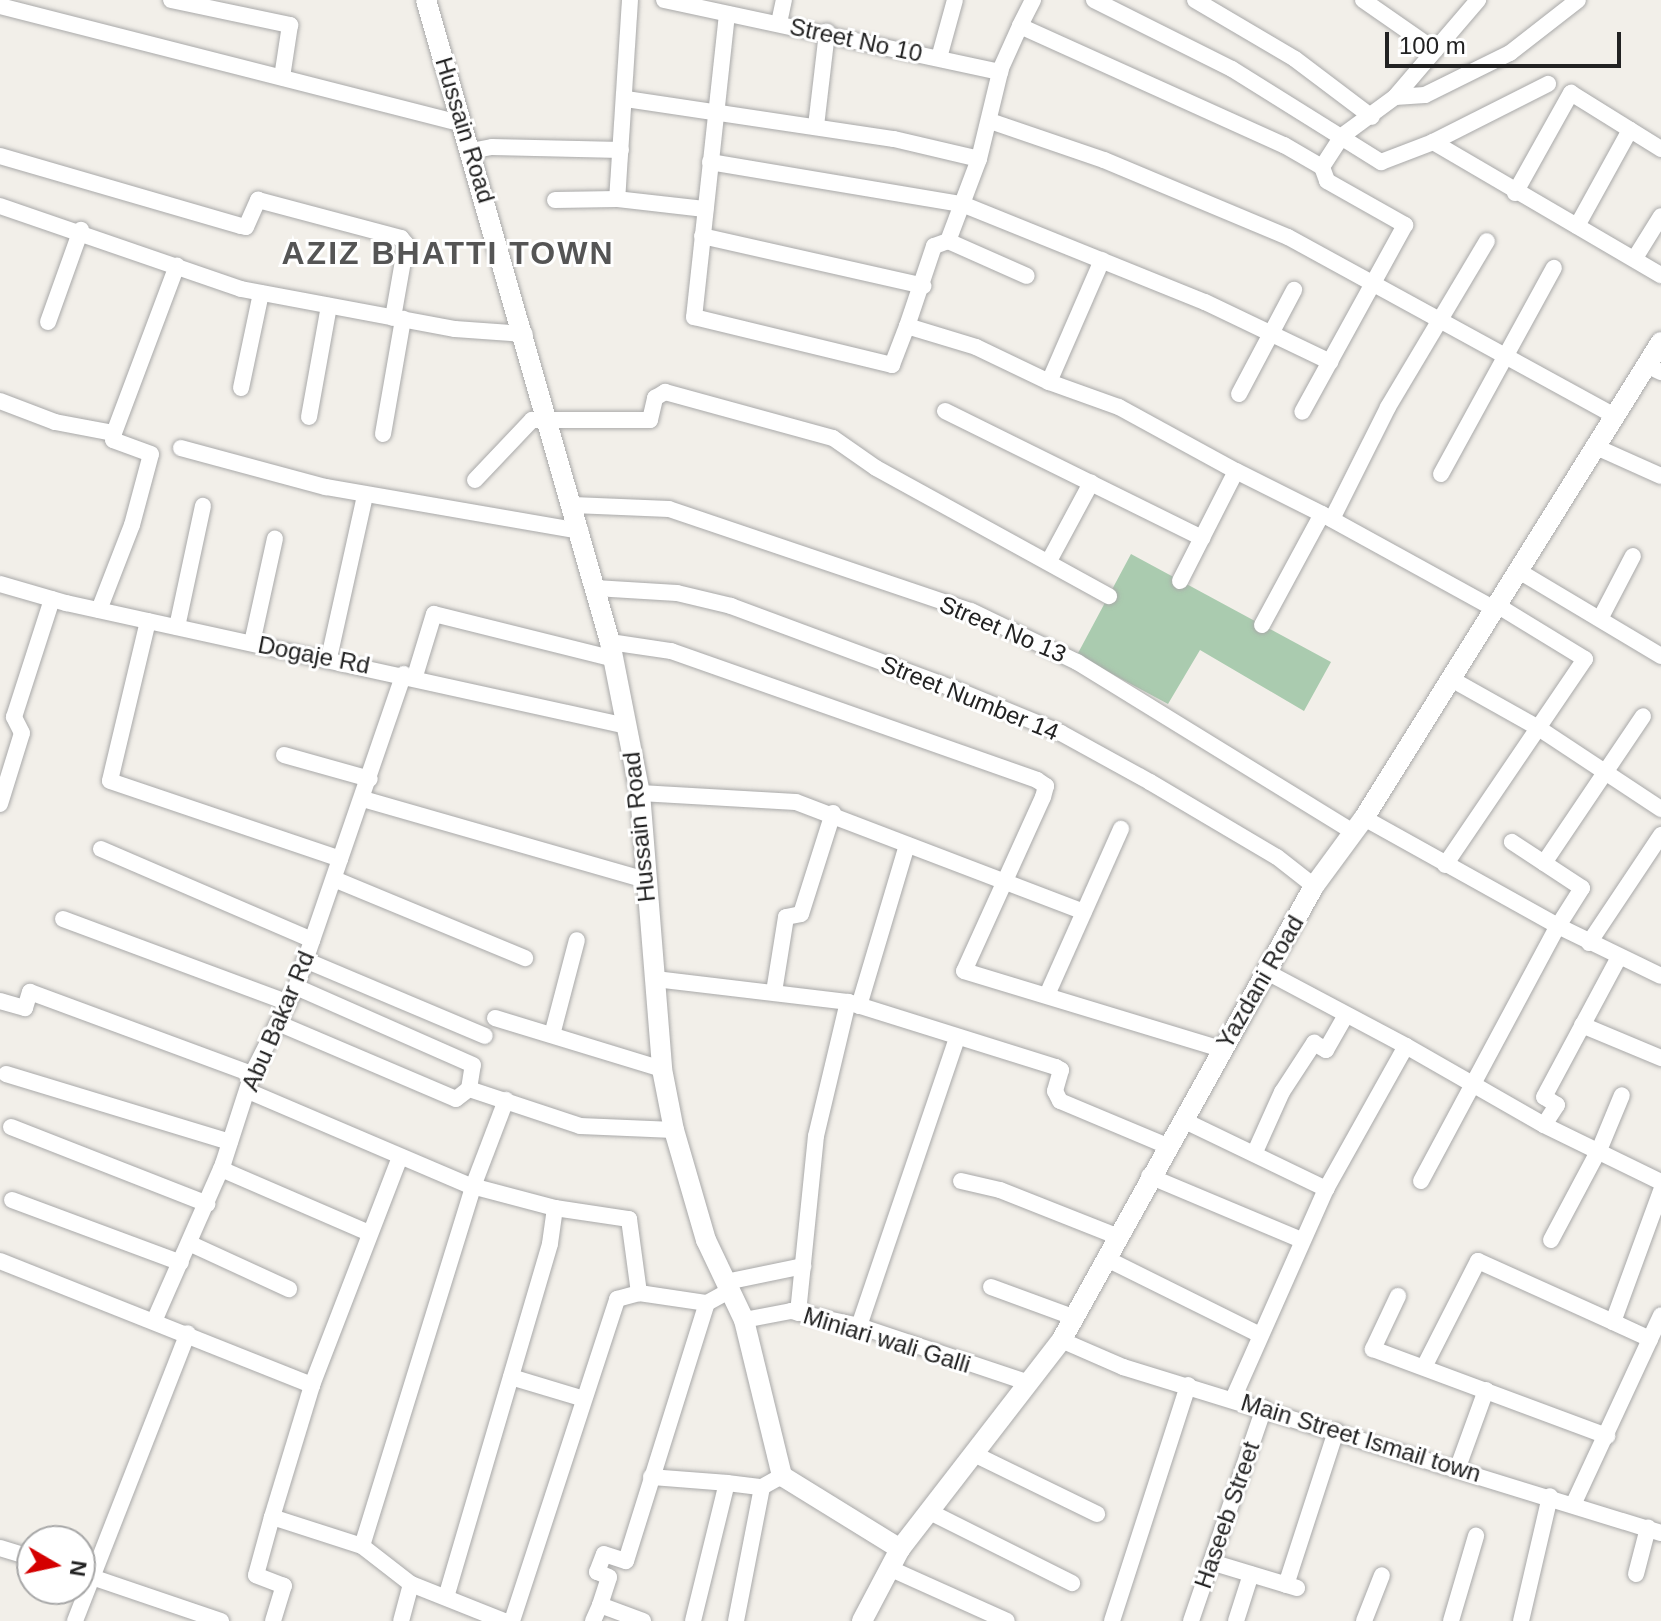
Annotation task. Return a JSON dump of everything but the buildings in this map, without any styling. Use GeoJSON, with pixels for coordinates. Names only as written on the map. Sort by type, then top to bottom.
{"type":"FeatureCollection","features":[{"type":"Feature","properties":{"kind":"street"},"geometry":{"type":"LineString","coordinates":[[171,0],[290,25],[282,77]]}},
{"type":"Feature","properties":{"kind":"street","name":"Hussain Road"},"geometry":{"type":"LineString","coordinates":[[426,0],[525,334],[612,650],[640,793],[662,1069],[674,1130],[706,1240],[744,1320],[782,1476]]}},
{"type":"Feature","properties":{"kind":"street"},"geometry":{"type":"LineString","coordinates":[[617,199],[626,99],[630,0]]}},
{"type":"Feature","properties":{"kind":"street","name":"Street No 10"},"geometry":{"type":"LineString","coordinates":[[664,0],[827,32],[1000,72]]}},
{"type":"Feature","properties":{"kind":"street"},"geometry":{"type":"LineString","coordinates":[[779,23],[784,0]]}},
{"type":"Feature","properties":{"kind":"street"},"geometry":{"type":"LineString","coordinates":[[939,58],[955,0]]}},
{"type":"Feature","properties":{"kind":"street"},"geometry":{"type":"LineString","coordinates":[[948,241],[979,159],[1000,72],[1033,0]]}},
{"type":"Feature","properties":{"kind":"street"},"geometry":{"type":"LineString","coordinates":[[1094,0],[1232,69],[1381,162],[1433,142],[1548,84]]}},
{"type":"Feature","properties":{"kind":"street"},"geometry":{"type":"LineString","coordinates":[[1195,0],[1295,59],[1372,117]]}},
{"type":"Feature","properties":{"kind":"street"},"geometry":{"type":"LineString","coordinates":[[1363,0],[1435,50]]}},
{"type":"Feature","properties":{"kind":"street"},"geometry":{"type":"LineString","coordinates":[[1322,167],[1342,136],[1372,117],[1395,97],[1478,0]]}},
{"type":"Feature","properties":{"kind":"street"},"geometry":{"type":"LineString","coordinates":[[1395,97],[1425,95],[1510,53],[1578,0]]}},
{"type":"Feature","properties":{"kind":"street"},"geometry":{"type":"LineString","coordinates":[[9,5],[463,124]]}},
{"type":"Feature","properties":{"kind":"street"},"geometry":{"type":"LineString","coordinates":[[727,14],[694,308],[701,320],[892,365],[923,286],[934,246],[948,241],[1027,276]]}},
{"type":"Feature","properties":{"kind":"street"},"geometry":{"type":"LineString","coordinates":[[1020,26],[1258,133],[1322,167],[1327,181],[1405,225],[1302,412]]}},
{"type":"Feature","properties":{"kind":"street"},"geometry":{"type":"LineString","coordinates":[[816,126],[827,32]]}},
{"type":"Feature","properties":{"kind":"street"},"geometry":{"type":"LineString","coordinates":[[1515,193],[1571,93],[1661,149]]}},
{"type":"Feature","properties":{"kind":"street"},"geometry":{"type":"LineString","coordinates":[[626,99],[816,126],[979,159]]}},
{"type":"Feature","properties":{"kind":"street"},"geometry":{"type":"LineString","coordinates":[[990,121],[1227,210],[1288,237],[1439,323],[1613,415]]}},
{"type":"Feature","properties":{"kind":"street"},"geometry":{"type":"LineString","coordinates":[[1577,226],[1630,130]]}},
{"type":"Feature","properties":{"kind":"street"},"geometry":{"type":"LineString","coordinates":[[1433,142],[1515,193],[1661,275]]}},
{"type":"Feature","properties":{"kind":"street"},"geometry":{"type":"LineString","coordinates":[[471,151],[621,150]]}},
{"type":"Feature","properties":{"kind":"street"},"geometry":{"type":"LineString","coordinates":[[0,156],[241,226],[246,227],[258,200],[401,238],[406,244],[383,434]]}},
{"type":"Feature","properties":{"kind":"street"},"geometry":{"type":"LineString","coordinates":[[710,162],[962,204],[1102,260],[1330,362]]}},
{"type":"Feature","properties":{"kind":"street"},"geometry":{"type":"LineString","coordinates":[[555,200],[617,199],[705,209]]}},
{"type":"Feature","properties":{"kind":"street"},"geometry":{"type":"LineString","coordinates":[[0,206],[81,230],[261,293],[398,319],[525,334]]}},
{"type":"Feature","properties":{"kind":"street"},"geometry":{"type":"LineString","coordinates":[[1635,258],[1661,216]]}},
{"type":"Feature","properties":{"kind":"street"},"geometry":{"type":"LineString","coordinates":[[48,322],[81,230]]}},
{"type":"Feature","properties":{"kind":"street"},"geometry":{"type":"LineString","coordinates":[[702,236],[923,286]]}},
{"type":"Feature","properties":{"kind":"street"},"geometry":{"type":"LineString","coordinates":[[1262,625],[1487,241]]}},
{"type":"Feature","properties":{"kind":"street"},"geometry":{"type":"LineString","coordinates":[[1049,382],[1102,260]]}},
{"type":"Feature","properties":{"kind":"street"},"geometry":{"type":"LineString","coordinates":[[99,610],[132,525],[151,454],[113,440],[114,433],[177,265]]}},
{"type":"Feature","properties":{"kind":"street"},"geometry":{"type":"LineString","coordinates":[[1441,474],[1508,358],[1554,268]]}},
{"type":"Feature","properties":{"kind":"street"},"geometry":{"type":"LineString","coordinates":[[1239,394],[1294,290]]}},
{"type":"Feature","properties":{"kind":"street"},"geometry":{"type":"LineString","coordinates":[[241,388],[261,293]]}},
{"type":"Feature","properties":{"kind":"street"},"geometry":{"type":"LineString","coordinates":[[309,417],[329,306]]}},
{"type":"Feature","properties":{"kind":"street"},"geometry":{"type":"LineString","coordinates":[[907,326],[976,347],[1049,382],[1155,423],[1236,471],[1327,516],[1585,659],[1445,865]]}},
{"type":"Feature","properties":{"kind":"street","name":"Yazdani Road"},"geometry":{"type":"LineString","coordinates":[[862,1621],[900,1549],[1061,1340],[1149,1176],[1185,1121],[1221,1049],[1314,886],[1358,824],[1451,679],[1613,415],[1654,368],[1661,342]]}},
{"type":"Feature","properties":{"kind":"street"},"geometry":{"type":"LineString","coordinates":[[475,480],[528,423],[549,419],[650,420],[655,398],[665,392],[833,438],[876,468],[1109,596]]}},
{"type":"Feature","properties":{"kind":"street"},"geometry":{"type":"LineString","coordinates":[[0,401],[55,422],[114,433]]}},
{"type":"Feature","properties":{"kind":"street"},"geometry":{"type":"LineString","coordinates":[[945,411],[1202,538]]}},
{"type":"Feature","properties":{"kind":"street"},"geometry":{"type":"LineString","coordinates":[[1594,446],[1661,476]]}},
{"type":"Feature","properties":{"kind":"street"},"geometry":{"type":"LineString","coordinates":[[181,448],[365,495],[580,531]]}},
{"type":"Feature","properties":{"kind":"street"},"geometry":{"type":"LineString","coordinates":[[1180,581],[1236,471]]}},
{"type":"Feature","properties":{"kind":"street"},"geometry":{"type":"LineString","coordinates":[[1049,561],[1091,483]]}},
{"type":"Feature","properties":{"kind":"street"},"geometry":{"type":"LineString","coordinates":[[329,658],[365,495]]}},
{"type":"Feature","properties":{"kind":"street","name":"Street No 13"},"geometry":{"type":"LineString","coordinates":[[573,505],[669,509],[971,611],[1077,662],[1358,824],[1445,865],[1618,959],[1661,976]]}},
{"type":"Feature","properties":{"kind":"street"},"geometry":{"type":"LineString","coordinates":[[177,627],[203,506]]}},
{"type":"Feature","properties":{"kind":"street"},"geometry":{"type":"LineString","coordinates":[[252,643],[275,538]]}},
{"type":"Feature","properties":{"kind":"street"},"geometry":{"type":"LineString","coordinates":[[1600,619],[1633,556]]}},
{"type":"Feature","properties":{"kind":"street"},"geometry":{"type":"LineString","coordinates":[[1517,570],[1661,656]]}},
{"type":"Feature","properties":{"kind":"street","name":"Dogaje Rd"},"geometry":{"type":"LineString","coordinates":[[0,584],[99,610],[410,675],[551,712],[627,726]]}},
{"type":"Feature","properties":{"kind":"street","name":"Street Number 14"},"geometry":{"type":"LineString","coordinates":[[595,588],[677,593],[731,606],[952,688],[1112,761],[1277,857],[1314,886]]}},
{"type":"Feature","properties":{"kind":"street"},"geometry":{"type":"LineString","coordinates":[[0,804],[22,733],[14,717],[52,599]]}},
{"type":"Feature","properties":{"kind":"street","name":"Abu Bakar Rd"},"geometry":{"type":"LineString","coordinates":[[155,1319],[191,1244],[221,1169],[252,1074],[280,1024],[296,987],[340,859],[434,614],[612,650]]}},
{"type":"Feature","properties":{"kind":"street"},"geometry":{"type":"LineString","coordinates":[[148,621],[110,781],[340,859]]}},
{"type":"Feature","properties":{"kind":"street"},"geometry":{"type":"LineString","coordinates":[[612,650],[671,651],[1037,780],[1046,786],[1043,797],[964,971],[1221,1049]]}},
{"type":"Feature","properties":{"kind":"street"},"geometry":{"type":"LineString","coordinates":[[1451,679],[1540,729],[1661,809]]}},
{"type":"Feature","properties":{"kind":"street"},"geometry":{"type":"LineString","coordinates":[[1544,863],[1643,716]]}},
{"type":"Feature","properties":{"kind":"street"},"geometry":{"type":"LineString","coordinates":[[284,755],[370,779]]}},
{"type":"Feature","properties":{"kind":"street"},"geometry":{"type":"LineString","coordinates":[[640,793],[796,802],[833,813],[907,845],[1084,912]]}},
{"type":"Feature","properties":{"kind":"street"},"geometry":{"type":"LineString","coordinates":[[363,799],[645,880]]}},
{"type":"Feature","properties":{"kind":"street"},"geometry":{"type":"LineString","coordinates":[[774,992],[786,917],[802,912],[833,813]]}},
{"type":"Feature","properties":{"kind":"street"},"geometry":{"type":"LineString","coordinates":[[1047,995],[1121,829]]}},
{"type":"Feature","properties":{"kind":"street"},"geometry":{"type":"LineString","coordinates":[[1589,943],[1661,835]]}},
{"type":"Feature","properties":{"kind":"street"},"geometry":{"type":"LineString","coordinates":[[1421,1181],[1472,1081],[1582,888],[1512,842]]}},
{"type":"Feature","properties":{"kind":"street"},"geometry":{"type":"LineString","coordinates":[[798,1313],[816,1136],[854,1004],[907,845]]}},
{"type":"Feature","properties":{"kind":"street"},"geometry":{"type":"LineString","coordinates":[[101,849],[312,940]]}},
{"type":"Feature","properties":{"kind":"street"},"geometry":{"type":"LineString","coordinates":[[334,879],[525,958]]}},
{"type":"Feature","properties":{"kind":"street"},"geometry":{"type":"LineString","coordinates":[[63,919],[289,1003]]}},
{"type":"Feature","properties":{"kind":"street"},"geometry":{"type":"LineString","coordinates":[[552,1035],[577,940]]}},
{"type":"Feature","properties":{"kind":"street"},"geometry":{"type":"LineString","coordinates":[[1544,1125],[1557,1105],[1544,1097],[1618,959]]}},
{"type":"Feature","properties":{"kind":"street"},"geometry":{"type":"LineString","coordinates":[[305,960],[485,1036]]}},
{"type":"Feature","properties":{"kind":"street"},"geometry":{"type":"LineString","coordinates":[[1265,971],[1472,1081],[1544,1125],[1600,1148],[1661,1182]]}},
{"type":"Feature","properties":{"kind":"street"},"geometry":{"type":"LineString","coordinates":[[655,979],[854,1004],[1056,1067],[1061,1070],[1055,1091],[1060,1101],[1167,1146]]}},
{"type":"Feature","properties":{"kind":"street"},"geometry":{"type":"LineString","coordinates":[[280,1024],[456,1099],[469,1089],[473,1065],[296,987]]}},
{"type":"Feature","properties":{"kind":"street"},"geometry":{"type":"LineString","coordinates":[[0,1001],[25,1008],[30,992],[252,1074]]}},
{"type":"Feature","properties":{"kind":"street"},"geometry":{"type":"LineString","coordinates":[[1255,1152],[1282,1092],[1314,1043],[1326,1050],[1346,1015]]}},
{"type":"Feature","properties":{"kind":"street"},"geometry":{"type":"LineString","coordinates":[[495,1018],[662,1069]]}},
{"type":"Feature","properties":{"kind":"street"},"geometry":{"type":"LineString","coordinates":[[1582,1025],[1661,1058]]}},
{"type":"Feature","properties":{"kind":"street"},"geometry":{"type":"LineString","coordinates":[[859,1326],[957,1038]]}},
{"type":"Feature","properties":{"kind":"street"},"geometry":{"type":"LineString","coordinates":[[1233,1399],[1301,1240],[1406,1046]]}},
{"type":"Feature","properties":{"kind":"street"},"geometry":{"type":"LineString","coordinates":[[6,1074],[230,1142]]}},
{"type":"Feature","properties":{"kind":"street"},"geometry":{"type":"LineString","coordinates":[[469,1089],[580,1126],[674,1130]]}},
{"type":"Feature","properties":{"kind":"street"},"geometry":{"type":"LineString","coordinates":[[248,1091],[400,1157],[474,1184],[555,1208],[629,1219],[639,1293]]}},
{"type":"Feature","properties":{"kind":"street"},"geometry":{"type":"LineString","coordinates":[[1551,1240],[1600,1148],[1622,1095]]}},
{"type":"Feature","properties":{"kind":"street"},"geometry":{"type":"LineString","coordinates":[[362,1546],[474,1184],[506,1100]]}},
{"type":"Feature","properties":{"kind":"street"},"geometry":{"type":"LineString","coordinates":[[1185,1121],[1255,1152],[1326,1189]]}},
{"type":"Feature","properties":{"kind":"street"},"geometry":{"type":"LineString","coordinates":[[11,1127],[207,1204]]}},
{"type":"Feature","properties":{"kind":"street"},"geometry":{"type":"LineString","coordinates":[[273,1621],[284,1586],[256,1575],[312,1385],[400,1157]]}},
{"type":"Feature","properties":{"kind":"street"},"geometry":{"type":"LineString","coordinates":[[221,1169],[369,1233]]}},
{"type":"Feature","properties":{"kind":"street"},"geometry":{"type":"LineString","coordinates":[[1149,1176],[1301,1240]]}},
{"type":"Feature","properties":{"kind":"street"},"geometry":{"type":"LineString","coordinates":[[961,1181],[1116,1236]]}},
{"type":"Feature","properties":{"kind":"street"},"geometry":{"type":"LineString","coordinates":[[1613,1322],[1661,1191]]}},
{"type":"Feature","properties":{"kind":"street"},"geometry":{"type":"LineString","coordinates":[[12,1200],[181,1263]]}},
{"type":"Feature","properties":{"kind":"street"},"geometry":{"type":"LineString","coordinates":[[446,1597],[550,1244],[555,1208]]}},
{"type":"Feature","properties":{"kind":"street"},"geometry":{"type":"LineString","coordinates":[[191,1244],[289,1289]]}},
{"type":"Feature","properties":{"kind":"street"},"geometry":{"type":"LineString","coordinates":[[1105,1258],[1260,1335]]}},
{"type":"Feature","properties":{"kind":"street"},"geometry":{"type":"LineString","coordinates":[[0,1261],[155,1319],[312,1385]]}},
{"type":"Feature","properties":{"kind":"street"},"geometry":{"type":"LineString","coordinates":[[1424,1367],[1478,1261],[1650,1339]]}},
{"type":"Feature","properties":{"kind":"street"},"geometry":{"type":"LineString","coordinates":[[593,1621],[609,1577],[597,1572],[604,1554],[626,1561],[707,1303],[728,1286],[803,1266]]}},
{"type":"Feature","properties":{"kind":"street"},"geometry":{"type":"LineString","coordinates":[[991,1287],[1073,1317]]}},
{"type":"Feature","properties":{"kind":"street"},"geometry":{"type":"LineString","coordinates":[[512,1621],[617,1299],[639,1293],[707,1303]]}},
{"type":"Feature","properties":{"kind":"street"},"geometry":{"type":"LineString","coordinates":[[1398,1296],[1373,1349],[1607,1436]]}},
{"type":"Feature","properties":{"kind":"street","name":"Miniari wali Galli"},"geometry":{"type":"LineString","coordinates":[[744,1320],[798,1313],[859,1326],[1029,1383]]}},
{"type":"Feature","properties":{"kind":"street"},"geometry":{"type":"LineString","coordinates":[[1573,1505],[1661,1315]]}},
{"type":"Feature","properties":{"kind":"street"},"geometry":{"type":"LineString","coordinates":[[96,1554],[188,1333]]}},
{"type":"Feature","properties":{"kind":"street","name":"Main Street Ismail town"},"geometry":{"type":"LineString","coordinates":[[1061,1340],[1123,1367],[1458,1467],[1654,1530]]}},
{"type":"Feature","properties":{"kind":"street"},"geometry":{"type":"LineString","coordinates":[[511,1377],[584,1399]]}},
{"type":"Feature","properties":{"kind":"street"},"geometry":{"type":"LineString","coordinates":[[1112,1621],[1188,1385]]}},
{"type":"Feature","properties":{"kind":"street"},"geometry":{"type":"LineString","coordinates":[[1458,1467],[1486,1390]]}},
{"type":"Feature","properties":{"kind":"street","name":"Haseeb Street"},"geometry":{"type":"LineString","coordinates":[[1191,1621],[1264,1408]]}},
{"type":"Feature","properties":{"kind":"street"},"geometry":{"type":"LineString","coordinates":[[1211,1562],[1291,1586],[1336,1431]]}},
{"type":"Feature","properties":{"kind":"street"},"geometry":{"type":"LineString","coordinates":[[974,1454],[1097,1514]]}},
{"type":"Feature","properties":{"kind":"street"},"geometry":{"type":"LineString","coordinates":[[651,1477],[762,1487],[782,1476],[900,1549]]}},
{"type":"Feature","properties":{"kind":"street"},"geometry":{"type":"LineString","coordinates":[[693,1621],[727,1483]]}},
{"type":"Feature","properties":{"kind":"street"},"geometry":{"type":"LineString","coordinates":[[736,1621],[762,1487]]}},
{"type":"Feature","properties":{"kind":"street"},"geometry":{"type":"LineString","coordinates":[[1521,1621],[1550,1496]]}},
{"type":"Feature","properties":{"kind":"street"},"geometry":{"type":"LineString","coordinates":[[930,1512],[1072,1583]]}},
{"type":"Feature","properties":{"kind":"street"},"geometry":{"type":"LineString","coordinates":[[272,1517],[362,1546],[411,1584],[504,1621]]}},
{"type":"Feature","properties":{"kind":"street"},"geometry":{"type":"LineString","coordinates":[[1636,1574],[1654,1530]]}},
{"type":"Feature","properties":{"kind":"street"},"geometry":{"type":"LineString","coordinates":[[1451,1621],[1476,1536]]}},
{"type":"Feature","properties":{"kind":"street"},"geometry":{"type":"LineString","coordinates":[[889,1568],[1007,1621]]}},
{"type":"Feature","properties":{"kind":"street"},"geometry":{"type":"LineString","coordinates":[[1236,1621],[1251,1574]]}},
{"type":"Feature","properties":{"kind":"street"},"geometry":{"type":"LineString","coordinates":[[1364,1621],[1382,1575]]}},
{"type":"Feature","properties":{"kind":"street"},"geometry":{"type":"LineString","coordinates":[[96,1579],[221,1621]]}},
{"type":"Feature","properties":{"kind":"street"},"geometry":{"type":"LineString","coordinates":[[401,1621],[411,1584]]}},
{"type":"Feature","properties":{"kind":"street"},"geometry":{"type":"LineString","coordinates":[[600,1605],[643,1621]]}},
{"type":"Feature","properties":{"kind":"green space"},"geometry":{"type":"Polygon","coordinates":[[[1131,554],[1331,662],[1304,711],[1200,650],[1168,704],[1077,655],[1131,554]]]}},
{"type":"Feature","properties":{"kind":"district","name":"AZIZ BHATTI TOWN"},"geometry":{"type":"Point","coordinates":[448,253]}}]}
